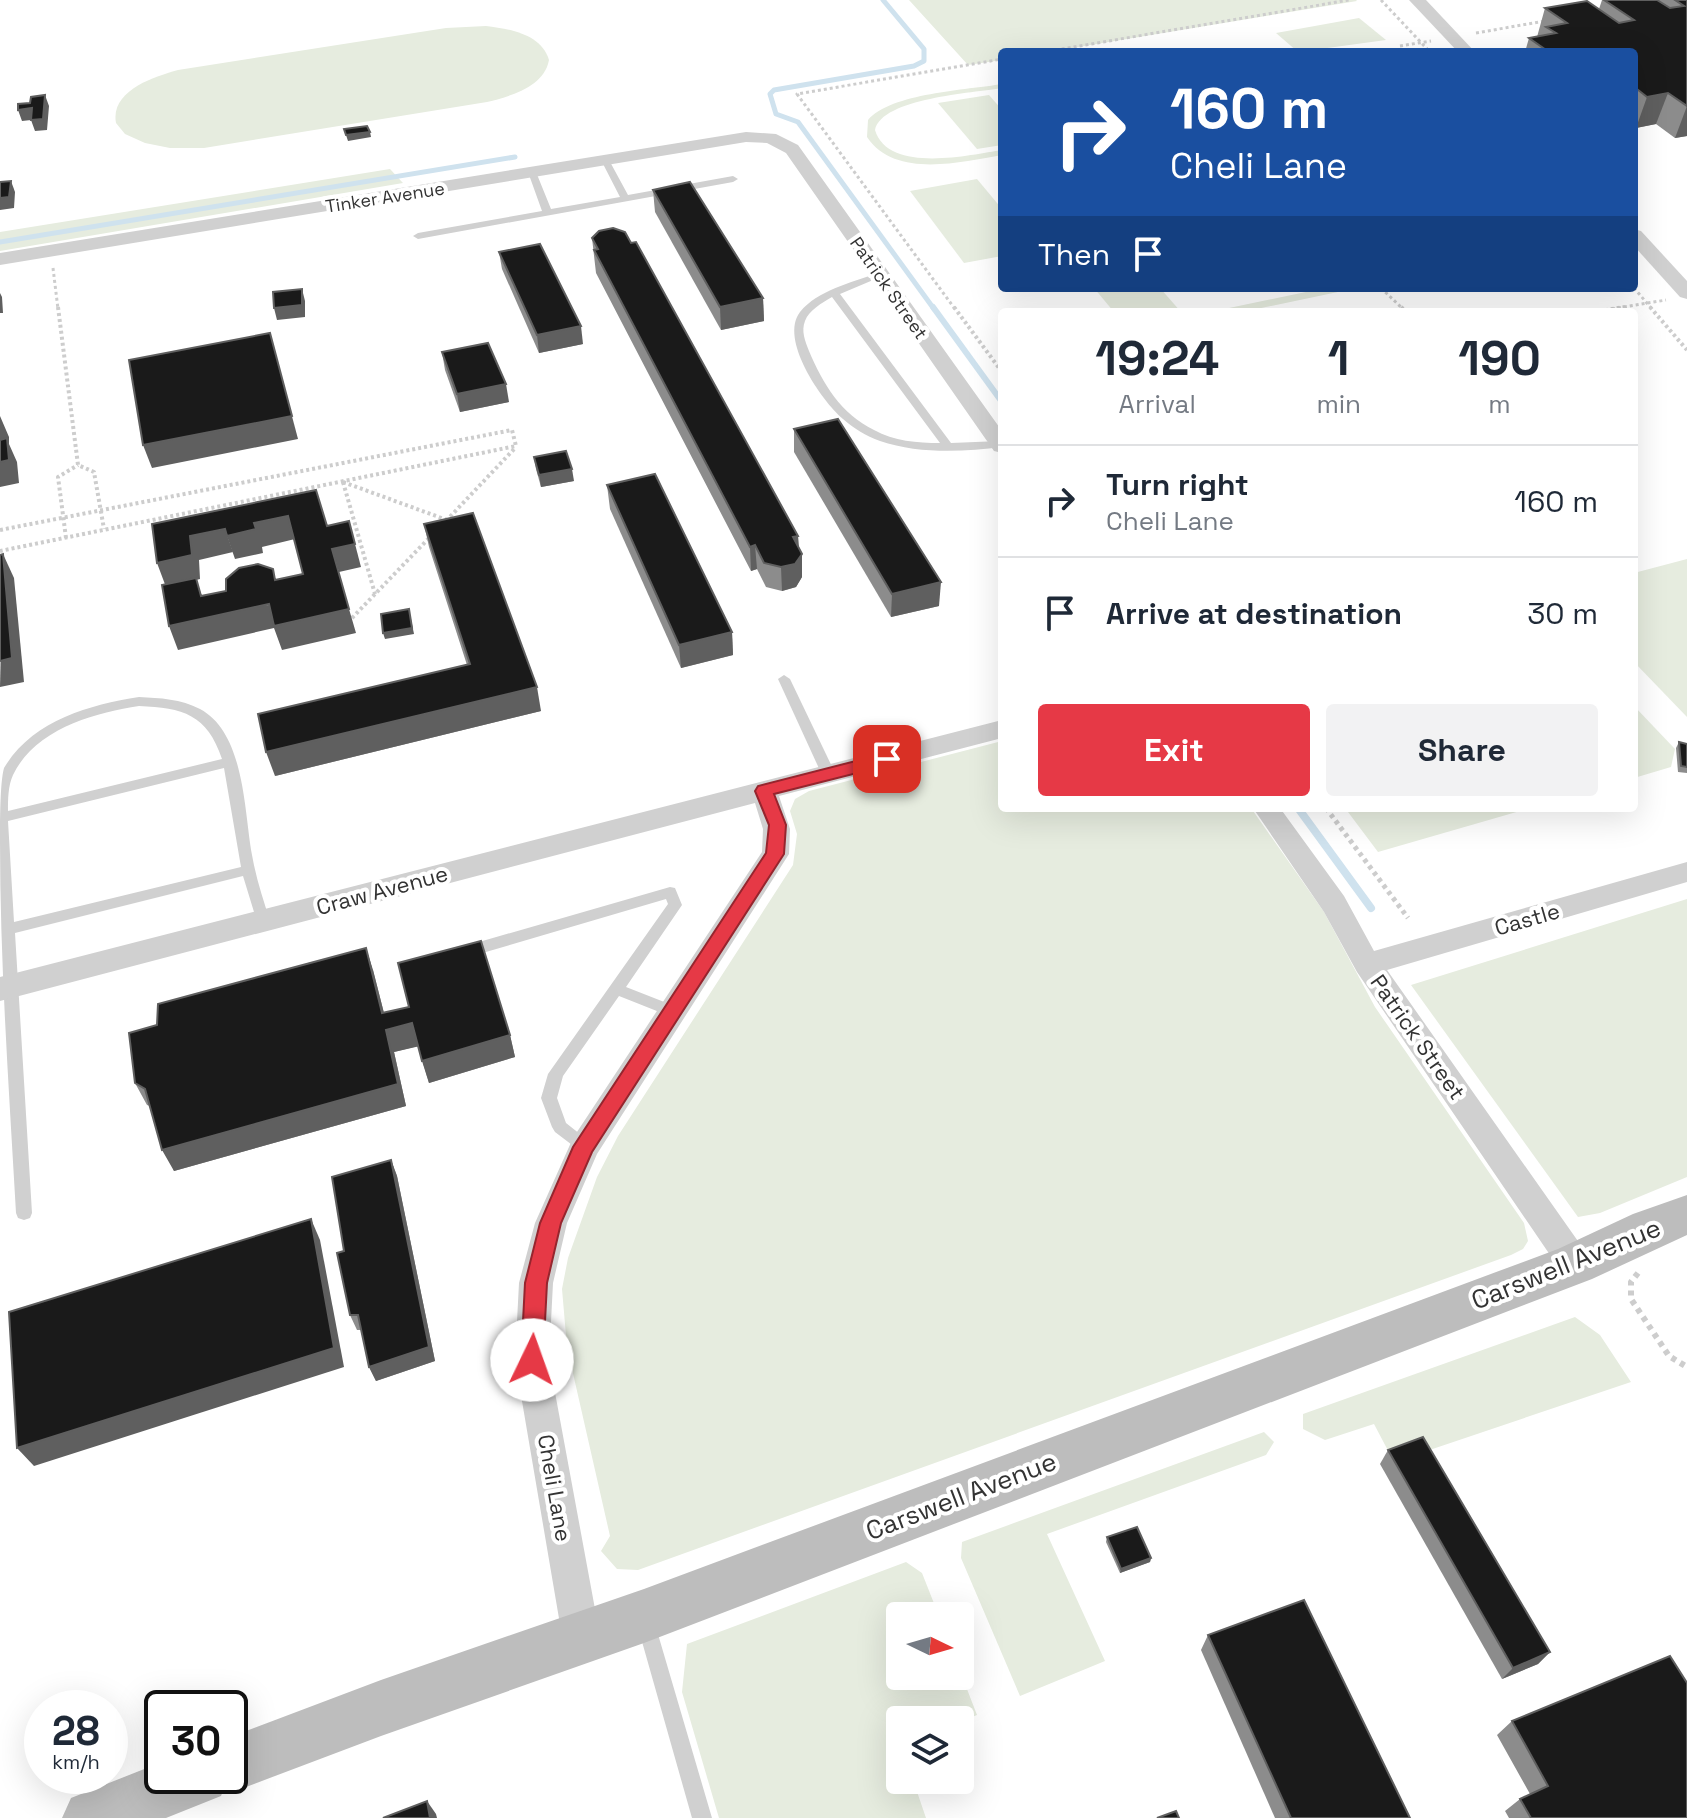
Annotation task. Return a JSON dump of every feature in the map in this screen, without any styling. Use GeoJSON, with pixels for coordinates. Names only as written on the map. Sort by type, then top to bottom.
{"type":"FeatureCollection","features":[{"type":"Feature","properties":{"kind":"street"},"geometry":{"type":"LineString","coordinates":[[1417,0],[1463,48]]}},
{"type":"Feature","properties":{"kind":"street","name":"Tinker Avenue"},"geometry":{"type":"LineString","coordinates":[[0,259],[746,137],[770,138]]}},
{"type":"Feature","properties":{"kind":"street","name":"Patrick Street"},"geometry":{"type":"LineString","coordinates":[[770,138],[792,149],[998,441]]}},
{"type":"Feature","properties":{"kind":"street"},"geometry":{"type":"LineString","coordinates":[[1638,240],[1680,296]]}},
{"type":"Feature","properties":{"kind":"street"},"geometry":{"type":"LineString","coordinates":[[764,791],[998,730]]}},
{"type":"Feature","properties":{"kind":"street","name":"Craw Avenue"},"geometry":{"type":"LineString","coordinates":[[6,987],[764,791]]}},
{"type":"Feature","properties":{"kind":"street","name":"Cheli Lane"},"geometry":{"type":"LineString","coordinates":[[581,1636],[532,1360],[536,1283],[551,1223],[584,1147],[775,854],[777,825],[764,791]]}},
{"type":"Feature","properties":{"kind":"street","name":"Patrick Street"},"geometry":{"type":"LineString","coordinates":[[1269,812],[1334,904],[1367,964],[1575,1264]]}},
{"type":"Feature","properties":{"kind":"street","name":"Castle"},"geometry":{"type":"LineString","coordinates":[[1367,964],[1687,872]]}},
{"type":"Feature","properties":{"kind":"street","name":"Carswell Avenue"},"geometry":{"type":"LineString","coordinates":[[248,1758],[581,1636],[644,1616],[1575,1264],[1649,1228],[1687,1215]]}},
{"type":"Feature","properties":{"kind":"street"},"geometry":{"type":"LineString","coordinates":[[91,1818],[154,1794]]}},
{"type":"Feature","properties":{"kind":"lane"},"geometry":{"type":"LineString","coordinates":[[605,160],[625,198]]}},
{"type":"Feature","properties":{"kind":"lane"},"geometry":{"type":"LineString","coordinates":[[532,172],[547,212]]}},
{"type":"Feature","properties":{"kind":"lane"},"geometry":{"type":"LineString","coordinates":[[418,236],[733,179]]}},
{"type":"Feature","properties":{"kind":"lane"},"geometry":{"type":"LineString","coordinates":[[880,275],[817,302],[803,315],[797,332],[812,373],[828,399],[870,433],[900,442],[948,447],[998,445]]}},
{"type":"Feature","properties":{"kind":"lane"},"geometry":{"type":"LineString","coordinates":[[835,294],[948,447]]}},
{"type":"Feature","properties":{"kind":"lane"},"geometry":{"type":"LineString","coordinates":[[784,679],[829,775]]}},
{"type":"Feature","properties":{"kind":"lane"},"geometry":{"type":"LineString","coordinates":[[24,1213],[6,987],[9,929],[1,818],[9,769],[23,752],[58,725],[83,713],[113,704],[167,704],[193,712],[217,731],[228,762],[248,870],[263,921]]}},
{"type":"Feature","properties":{"kind":"lane"},"geometry":{"type":"LineString","coordinates":[[1,818],[228,762]]}},
{"type":"Feature","properties":{"kind":"lane"},"geometry":{"type":"LineString","coordinates":[[9,929],[248,870]]}},
{"type":"Feature","properties":{"kind":"lane"},"geometry":{"type":"LineString","coordinates":[[479,948],[670,892],[675,905],[556,1074],[549,1098],[560,1127],[584,1147]]}},
{"type":"Feature","properties":{"kind":"lane"},"geometry":{"type":"LineString","coordinates":[[616,989],[672,1011]]}},
{"type":"Feature","properties":{"kind":"lane"},"geometry":{"type":"LineString","coordinates":[[644,1616],[702,1818]]}},
{"type":"Feature","properties":{"kind":"path"},"geometry":{"type":"LineString","coordinates":[[1067,48],[1349,0]]}},
{"type":"Feature","properties":{"kind":"path"},"geometry":{"type":"LineString","coordinates":[[1381,0],[1426,48]]}},
{"type":"Feature","properties":{"kind":"path"},"geometry":{"type":"LineString","coordinates":[[1400,46],[1551,20]]}},
{"type":"Feature","properties":{"kind":"path"},"geometry":{"type":"LineString","coordinates":[[998,60],[797,94],[998,367]]}},
{"type":"Feature","properties":{"kind":"path"},"geometry":{"type":"LineString","coordinates":[[51,252],[78,465]]}},
{"type":"Feature","properties":{"kind":"path"},"geometry":{"type":"LineString","coordinates":[[1385,292],[1402,308]]}},
{"type":"Feature","properties":{"kind":"path"},"geometry":{"type":"LineString","coordinates":[[1638,292],[1687,350]]}},
{"type":"Feature","properties":{"kind":"path"},"geometry":{"type":"LineString","coordinates":[[1620,308],[1680,296]]}},
{"type":"Feature","properties":{"kind":"path"},"geometry":{"type":"LineString","coordinates":[[0,530],[512,430],[516,446]]}},
{"type":"Feature","properties":{"kind":"path"},"geometry":{"type":"LineString","coordinates":[[0,551],[516,446]]}},
{"type":"Feature","properties":{"kind":"path"},"geometry":{"type":"LineString","coordinates":[[352,618],[516,446]]}},
{"type":"Feature","properties":{"kind":"path"},"geometry":{"type":"LineString","coordinates":[[78,465],[94,472],[104,530]]}},
{"type":"Feature","properties":{"kind":"path"},"geometry":{"type":"LineString","coordinates":[[66,538],[58,477],[78,465]]}},
{"type":"Feature","properties":{"kind":"path"},"geometry":{"type":"LineString","coordinates":[[343,482],[447,520]]}},
{"type":"Feature","properties":{"kind":"path"},"geometry":{"type":"LineString","coordinates":[[343,482],[375,594]]}},
{"type":"Feature","properties":{"kind":"path"},"geometry":{"type":"LineString","coordinates":[[1329,812],[1408,918]]}},
{"type":"Feature","properties":{"kind":"path"},"geometry":{"type":"LineString","coordinates":[[1651,1267],[1640,1272],[1631,1282],[1631,1299],[1669,1356],[1687,1367]]}},
{"type":"Feature","properties":{"kind":"shaded area"},"geometry":{"type":"Polygon","coordinates":[[[909,0],[1357,1],[1072,48],[998,48],[998,61],[968,65],[909,0]]]}},
{"type":"Feature","properties":{"kind":"shaded area"},"geometry":{"type":"Polygon","coordinates":[[[1359,18],[1386,40],[1327,48],[1293,48],[1276,33],[1359,18]]]}},
{"type":"Feature","properties":{"kind":"shaded area"},"geometry":{"type":"Polygon","coordinates":[[[486,26],[524,34],[545,51],[549,60],[546,69],[534,84],[487,102],[204,148],[170,148],[145,143],[125,134],[116,123],[116,112],[126,94],[146,81],[178,70],[446,28],[486,26]]]}},
{"type":"Feature","properties":{"kind":"shaded area"},"geometry":{"type":"Polygon","coordinates":[[[998,85],[998,89],[930,99],[894,111],[881,119],[875,130],[883,144],[912,157],[951,157],[998,151],[998,156],[949,163],[911,163],[894,159],[879,150],[867,137],[868,120],[879,111],[930,94],[998,85]]]}},
{"type":"Feature","properties":{"kind":"shaded area"},"geometry":{"type":"Polygon","coordinates":[[[989,95],[998,105],[998,146],[977,149],[938,103],[989,95]]]}},
{"type":"Feature","properties":{"kind":"shaded area"},"geometry":{"type":"Polygon","coordinates":[[[390,169],[403,183],[0,251],[0,232],[390,169]]]}},
{"type":"Feature","properties":{"kind":"shaded area"},"geometry":{"type":"Polygon","coordinates":[[[977,179],[998,204],[998,257],[964,263],[910,191],[977,179]]]}},
{"type":"Feature","properties":{"kind":"shaded area"},"geometry":{"type":"Polygon","coordinates":[[[1097,292],[1164,292],[1178,308],[1111,308],[1097,292]]]}},
{"type":"Feature","properties":{"kind":"shaded area"},"geometry":{"type":"Polygon","coordinates":[[[1306,292],[1338,292],[1261,308],[1229,308],[1306,292]]]}},
{"type":"Feature","properties":{"kind":"shaded area"},"geometry":{"type":"Polygon","coordinates":[[[1687,559],[1687,717],[1638,666],[1638,572],[1687,559]]]}},
{"type":"Feature","properties":{"kind":"shaded area"},"geometry":{"type":"Polygon","coordinates":[[[1638,710],[1675,749],[1671,767],[1638,777],[1638,710]]]}},
{"type":"Feature","properties":{"kind":"shaded area"},"geometry":{"type":"Polygon","coordinates":[[[998,742],[998,812],[1254,812],[1324,912],[1375,1007],[1524,1223],[1528,1241],[1523,1249],[638,1570],[617,1569],[601,1551],[610,1536],[567,1347],[562,1289],[568,1258],[597,1177],[618,1136],[793,865],[797,834],[790,811],[795,799],[809,791],[998,742]]]}},
{"type":"Feature","properties":{"kind":"shaded area"},"geometry":{"type":"Polygon","coordinates":[[[1348,812],[1516,812],[1378,852],[1348,812]]]}},
{"type":"Feature","properties":{"kind":"shaded area"},"geometry":{"type":"Polygon","coordinates":[[[1687,899],[1687,1177],[1600,1213],[1578,1217],[1411,985],[1687,899]]]}},
{"type":"Feature","properties":{"kind":"shaded area"},"geometry":{"type":"Polygon","coordinates":[[[1575,1317],[1600,1335],[1631,1382],[1394,1462],[1374,1424],[1325,1440],[1303,1429],[1303,1414],[1575,1317]]]}},
{"type":"Feature","properties":{"kind":"shaded area"},"geometry":{"type":"Polygon","coordinates":[[[1264,1432],[1274,1442],[1266,1455],[1047,1534],[1105,1661],[1020,1696],[961,1558],[962,1542],[1264,1432]]]}},
{"type":"Feature","properties":{"kind":"shaded area"},"geometry":{"type":"Polygon","coordinates":[[[906,1562],[922,1573],[933,1602],[886,1602],[886,1690],[967,1690],[974,1706],[886,1706],[886,1794],[918,1794],[926,1818],[719,1818],[682,1692],[687,1644],[906,1562]]]}},
{"type":"Feature","properties":{"kind":"building"},"geometry":{"type":"Polygon","coordinates":[[[1604,0],[1657,0],[1670,8],[1684,6],[1675,0],[1687,0],[1687,106],[1668,93],[1647,97],[1638,90],[1638,48],[1543,48],[1529,38],[1556,33],[1546,27],[1567,23],[1545,8],[1587,1],[1619,23],[1634,20],[1604,0]]]}},
{"type":"Feature","properties":{"kind":"building"},"geometry":{"type":"Polygon","coordinates":[[[45,95],[43,119],[31,120],[32,108],[18,110],[18,104],[30,103],[31,97],[45,95]]]}},
{"type":"Feature","properties":{"kind":"building"},"geometry":{"type":"Polygon","coordinates":[[[367,126],[370,132],[346,135],[344,129],[367,126]]]}},
{"type":"Feature","properties":{"kind":"building"},"geometry":{"type":"Polygon","coordinates":[[[11,181],[9,197],[0,198],[0,182],[11,181]]]}},
{"type":"Feature","properties":{"kind":"building"},"geometry":{"type":"Polygon","coordinates":[[[690,182],[763,298],[720,307],[653,190],[690,182]]]}},
{"type":"Feature","properties":{"kind":"building"},"geometry":{"type":"Polygon","coordinates":[[[613,228],[625,232],[631,243],[636,242],[798,536],[793,537],[802,554],[795,564],[781,567],[764,563],[755,545],[750,547],[594,250],[598,249],[592,238],[599,231],[613,228]]]}},
{"type":"Feature","properties":{"kind":"building"},"geometry":{"type":"Polygon","coordinates":[[[540,244],[581,326],[537,335],[499,252],[540,244]]]}},
{"type":"Feature","properties":{"kind":"building"},"geometry":{"type":"Polygon","coordinates":[[[302,289],[302,305],[274,308],[273,292],[302,289]]]}},
{"type":"Feature","properties":{"kind":"building"},"geometry":{"type":"Polygon","coordinates":[[[270,333],[292,416],[143,445],[129,360],[270,333]]]}},
{"type":"Feature","properties":{"kind":"building"},"geometry":{"type":"Polygon","coordinates":[[[488,343],[506,384],[457,394],[442,352],[488,343]]]}},
{"type":"Feature","properties":{"kind":"building"},"geometry":{"type":"Polygon","coordinates":[[[838,419],[941,582],[892,594],[794,429],[838,419]]]}},
{"type":"Feature","properties":{"kind":"building"},"geometry":{"type":"Polygon","coordinates":[[[7,438],[9,460],[0,462],[0,440],[7,438]]]}},
{"type":"Feature","properties":{"kind":"building"},"geometry":{"type":"Polygon","coordinates":[[[566,451],[572,469],[539,475],[534,457],[566,451]]]}},
{"type":"Feature","properties":{"kind":"building"},"geometry":{"type":"Polygon","coordinates":[[[655,474],[732,632],[679,645],[607,485],[655,474]]]}},
{"type":"Feature","properties":{"kind":"building"},"geometry":{"type":"Polygon","coordinates":[[[316,490],[327,526],[349,521],[355,544],[332,549],[349,609],[274,626],[269,604],[169,626],[162,585],[196,578],[201,596],[226,591],[226,579],[239,568],[258,564],[273,569],[275,580],[303,574],[288,516],[254,523],[256,529],[227,536],[225,529],[190,536],[192,555],[157,563],[152,524],[316,490]]]}},
{"type":"Feature","properties":{"kind":"building"},"geometry":{"type":"Polygon","coordinates":[[[473,513],[537,687],[266,752],[258,714],[470,664],[424,524],[473,513]]]}},
{"type":"Feature","properties":{"kind":"building"},"geometry":{"type":"Polygon","coordinates":[[[3,554],[12,658],[0,661],[0,555],[3,554]]]}},
{"type":"Feature","properties":{"kind":"building"},"geometry":{"type":"Polygon","coordinates":[[[409,609],[412,628],[383,633],[381,614],[409,609]]]}},
{"type":"Feature","properties":{"kind":"building"},"geometry":{"type":"Polygon","coordinates":[[[1679,742],[1687,744],[1687,767],[1681,766],[1679,742]]]}},
{"type":"Feature","properties":{"kind":"building"},"geometry":{"type":"Polygon","coordinates":[[[481,941],[510,1035],[422,1061],[412,1023],[386,1030],[398,1084],[162,1150],[145,1089],[135,1083],[129,1033],[157,1025],[158,1004],[366,948],[382,1013],[409,1007],[398,963],[481,941]]]}},
{"type":"Feature","properties":{"kind":"building"},"geometry":{"type":"Polygon","coordinates":[[[391,1160],[429,1347],[369,1367],[358,1315],[350,1315],[337,1253],[344,1251],[332,1177],[391,1160]]]}},
{"type":"Feature","properties":{"kind":"building"},"geometry":{"type":"Polygon","coordinates":[[[311,1219],[334,1348],[17,1448],[9,1312],[311,1219]]]}},
{"type":"Feature","properties":{"kind":"building"},"geometry":{"type":"Polygon","coordinates":[[[1423,1437],[1550,1652],[1513,1668],[1388,1450],[1423,1437]]]}},
{"type":"Feature","properties":{"kind":"building"},"geometry":{"type":"Polygon","coordinates":[[[1137,1527],[1151,1558],[1121,1569],[1107,1537],[1137,1527]]]}},
{"type":"Feature","properties":{"kind":"building"},"geometry":{"type":"Polygon","coordinates":[[[1304,1600],[1410,1818],[1291,1818],[1208,1635],[1304,1600]]]}},
{"type":"Feature","properties":{"kind":"building"},"geometry":{"type":"Polygon","coordinates":[[[1670,1656],[1687,1683],[1687,1818],[1531,1818],[1520,1799],[1548,1786],[1512,1721],[1670,1656]]]}},
{"type":"Feature","properties":{"kind":"building"},"geometry":{"type":"Polygon","coordinates":[[[427,1801],[430,1818],[383,1818],[427,1801]]]}},
{"type":"Feature","properties":{"kind":"building"},"geometry":{"type":"Polygon","coordinates":[[[1176,1811],[1179,1818],[1157,1818],[1176,1811]]]}},
{"type":"Feature","properties":{"kind":"waterway"},"geometry":{"type":"LineString","coordinates":[[883,0],[924,49],[924,61],[914,66],[774,90],[770,94],[776,114],[798,122],[934,309]]}},
{"type":"Feature","properties":{"kind":"waterway"},"geometry":{"type":"LineString","coordinates":[[0,242],[515,157]]}},
{"type":"Feature","properties":{"kind":"waterway"},"geometry":{"type":"LineString","coordinates":[[933,307],[998,396]]}},
{"type":"Feature","properties":{"kind":"waterway"},"geometry":{"type":"LineString","coordinates":[[1301,812],[1371,908]]}},
{"type":"Feature","properties":{"kind":"route"},"geometry":{"type":"LineString","coordinates":[[532,1360],[536,1283],[551,1223],[584,1147],[775,854],[779,840],[777,825],[764,791],[887,759]]}}]}
